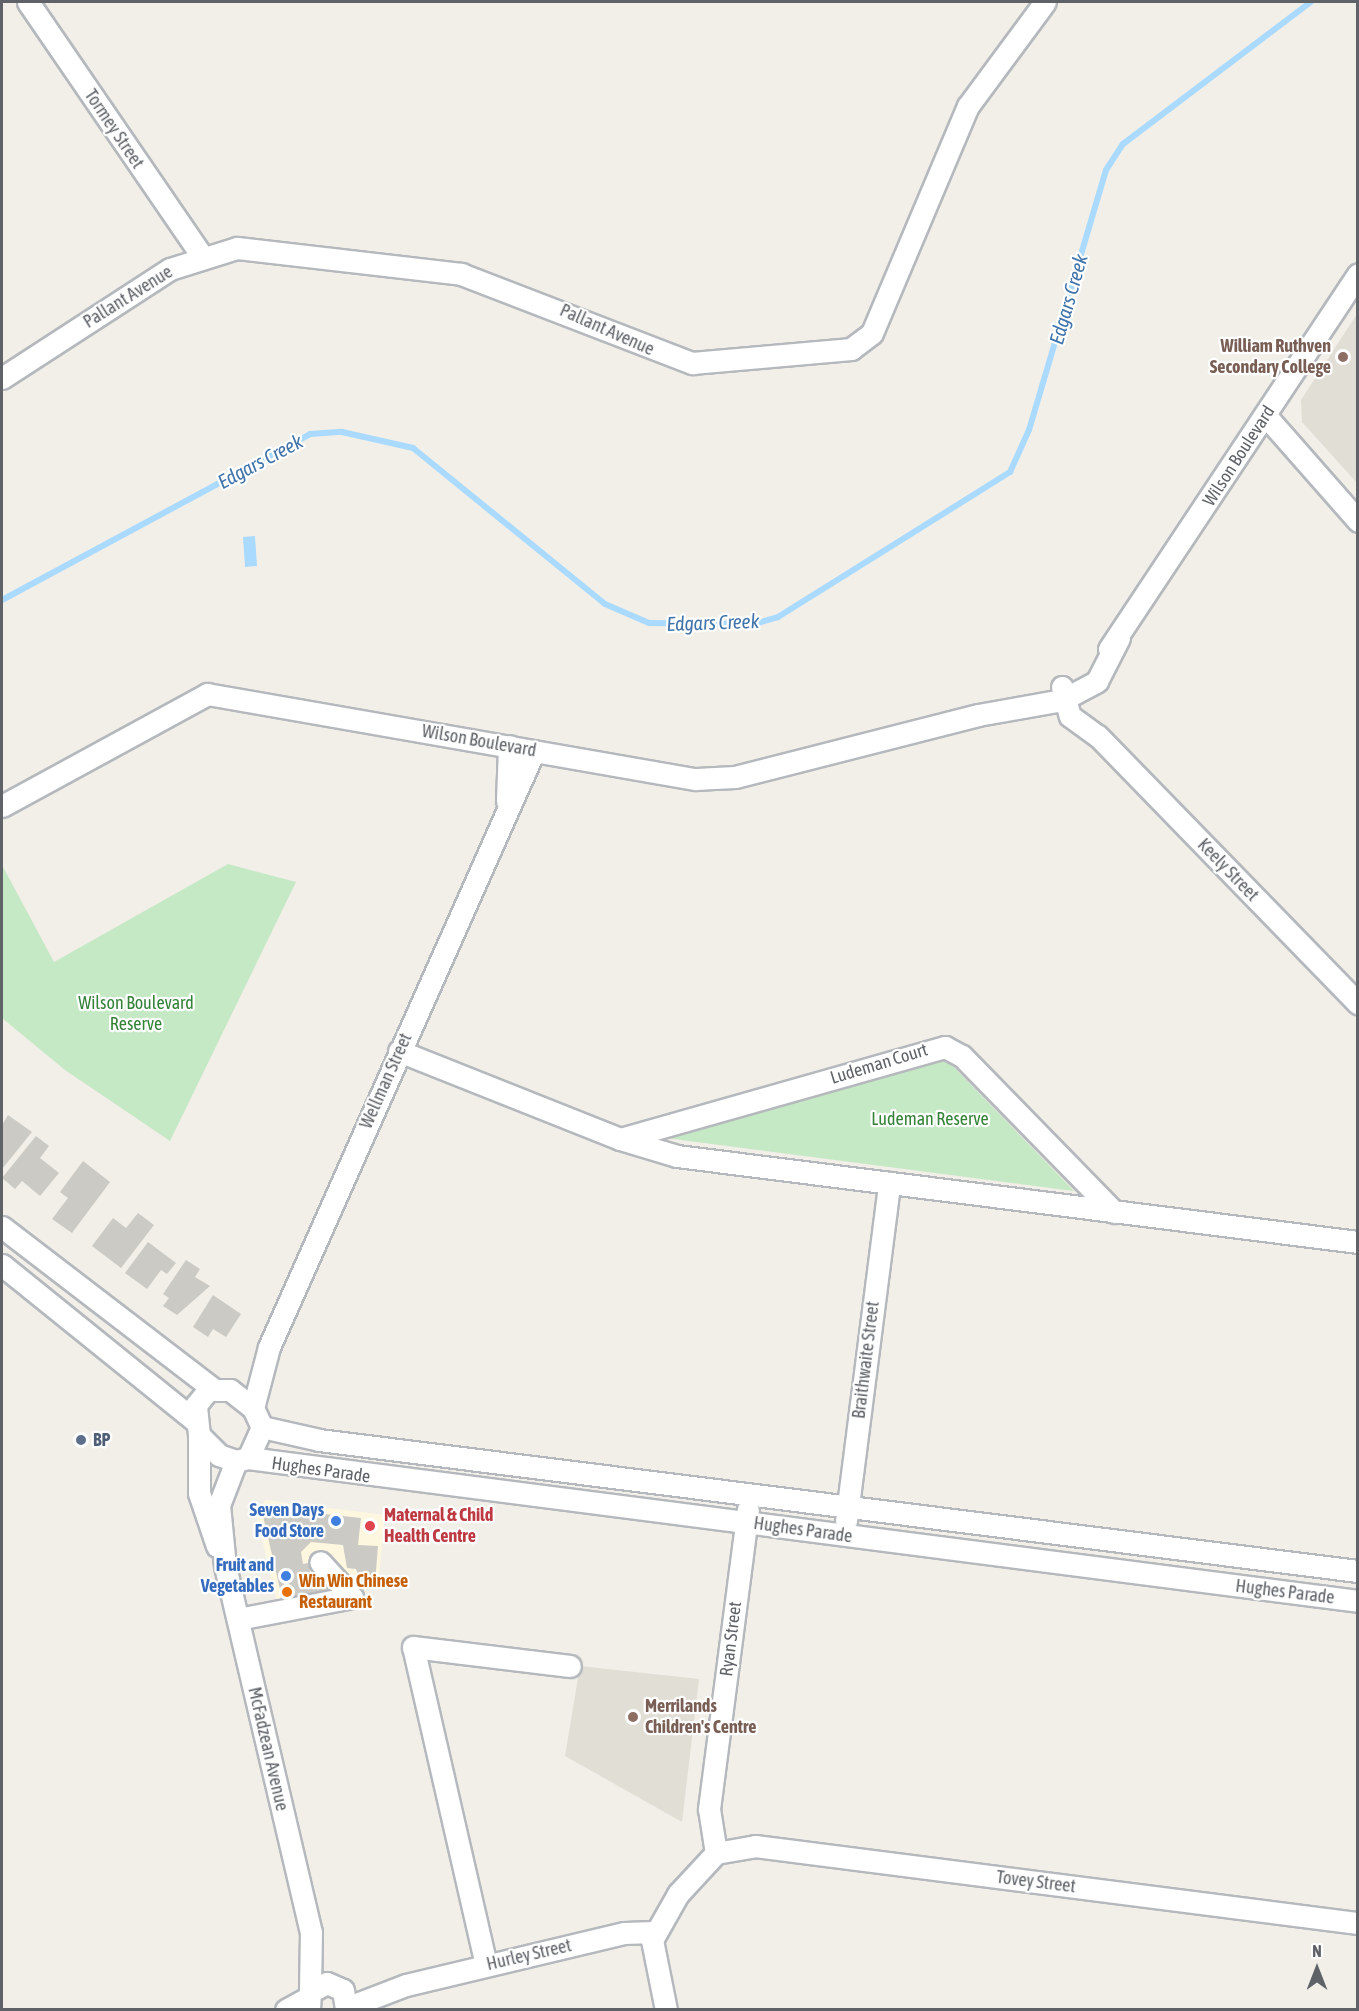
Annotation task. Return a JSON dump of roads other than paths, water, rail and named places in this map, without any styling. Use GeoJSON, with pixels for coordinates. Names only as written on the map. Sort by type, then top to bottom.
{"type":"FeatureCollection","features":[{"type":"Feature","properties":{"kind":"street","name":"Tormey Street"},"geometry":{"type":"LineString","coordinates":[[28,2],[201,255]]}},
{"type":"Feature","properties":{"kind":"street","name":"Pallant Avenue"},"geometry":{"type":"LineString","coordinates":[[2,378],[170,269],[201,255],[258,247],[461,274],[692,363],[851,349],[872,333],[968,106],[1034,5]]}},
{"type":"Feature","properties":{"kind":"street","name":"Wilson Boulevard"},"geometry":{"type":"LineString","coordinates":[[2,806],[207,694],[696,779],[735,777],[978,715],[1017,698],[1066,694],[1119,638],[1358,274]]}},
{"type":"Feature","properties":{"kind":"street"},"geometry":{"type":"LineString","coordinates":[[1265,415],[1358,521]]}},
{"type":"Feature","properties":{"kind":"street","name":"Keely Street"},"geometry":{"type":"LineString","coordinates":[[1066,694],[1070,716],[1098,736],[1358,1003]]}},
{"type":"Feature","properties":{"kind":"street","name":"Wellman Street"},"geometry":{"type":"LineString","coordinates":[[504,816],[509,746]]}},
{"type":"Feature","properties":{"kind":"street","name":"Wellman Street"},"geometry":{"type":"LineString","coordinates":[[253,1408],[269,1347],[534,751]]}},
{"type":"Feature","properties":{"kind":"street","name":"Ludeman Court"},"geometry":{"type":"LineString","coordinates":[[620,1139],[945,1047],[962,1056],[1114,1212]]}},
{"type":"Feature","properties":{"kind":"street"},"geometry":{"type":"LineString","coordinates":[[399,1051],[620,1139],[677,1156],[1358,1242]]}},
{"type":"Feature","properties":{"kind":"street","name":"Braithwaite Street"},"geometry":{"type":"LineString","coordinates":[[845,1536],[889,1183]]}},
{"type":"Feature","properties":{"kind":"street"},"geometry":{"type":"LineString","coordinates":[[2,1228],[222,1389],[253,1408],[262,1427],[242,1460],[219,1455],[197,1427],[2,1264]]}},
{"type":"Feature","properties":{"kind":"street","name":"Wellman Street"},"geometry":{"type":"LineString","coordinates":[[222,1389],[269,1347]]}},
{"type":"Feature","properties":{"kind":"street"},"geometry":{"type":"LineString","coordinates":[[197,1427],[196,1405],[222,1389]]}},
{"type":"Feature","properties":{"kind":"street","name":"McFadzean Avenue"},"geometry":{"type":"LineString","coordinates":[[197,1427],[199,1493],[225,1566],[311,1932],[343,1999]]}},
{"type":"Feature","properties":{"kind":"street","name":"Hughes Parade"},"geometry":{"type":"LineString","coordinates":[[262,1427],[319,1440],[1358,1571]]}},
{"type":"Feature","properties":{"kind":"street","name":"Hughes Parade"},"geometry":{"type":"LineString","coordinates":[[242,1460],[1358,1601]]}},
{"type":"Feature","properties":{"kind":"street","name":"McFadzean Avenue"},"geometry":{"type":"LineString","coordinates":[[225,1566],[219,1505],[242,1460]]}},
{"type":"Feature","properties":{"kind":"street","name":"Ryan Street"},"geometry":{"type":"LineString","coordinates":[[716,1853],[710,1809],[749,1495]]}},
{"type":"Feature","properties":{"kind":"street"},"geometry":{"type":"LineString","coordinates":[[238,1619],[352,1597],[320,1562]]}},
{"type":"Feature","properties":{"kind":"street"},"geometry":{"type":"LineString","coordinates":[[486,1965],[413,1647],[570,1666]]}},
{"type":"Feature","properties":{"kind":"street","name":"Tovey Street"},"geometry":{"type":"LineString","coordinates":[[716,1853],[755,1846],[1358,1923]]}},
{"type":"Feature","properties":{"kind":"street"},"geometry":{"type":"LineString","coordinates":[[666,2010],[652,1951],[654,1932],[692,1876],[716,1853]]}},
{"type":"Feature","properties":{"kind":"street","name":"McFadzean Avenue"},"geometry":{"type":"LineString","coordinates":[[309,2000],[311,1932]]}},
{"type":"Feature","properties":{"kind":"street","name":"Hurley Street"},"geometry":{"type":"LineString","coordinates":[[309,2000],[320,1984],[343,1999],[624,1933],[654,1932]]}},
{"type":"Feature","properties":{"kind":"street"},"geometry":{"type":"LineString","coordinates":[[286,2010],[309,2000]]}},
{"type":"Feature","properties":{"kind":"water"},"geometry":{"type":"Polygon","coordinates":[[[255,536],[257,566],[245,567],[243,537],[255,536]]]}},
{"type":"Feature","properties":{"kind":"waterway","name":"Edgars Creek"},"geometry":{"type":"LineString","coordinates":[[2,600],[310,434],[342,432],[413,448],[605,604],[649,623],[754,624],[778,617],[1010,472],[1029,430],[1106,170],[1123,144],[1311,2]]}},
{"type":"Feature","properties":{"kind":"place","name":"William Ruthven Secondary College"},"geometry":{"type":"Point","coordinates":[1343,357]}},
{"type":"Feature","properties":{"kind":"place","name":"BP"},"geometry":{"type":"Point","coordinates":[81,1440]}},
{"type":"Feature","properties":{"kind":"place","name":"Seven Days Food Store"},"geometry":{"type":"Point","coordinates":[336,1521]}},
{"type":"Feature","properties":{"kind":"place","name":"Maternal & Child Health Centre"},"geometry":{"type":"Point","coordinates":[370,1526]}},
{"type":"Feature","properties":{"kind":"place","name":"Fruit and Vegetables"},"geometry":{"type":"Point","coordinates":[286,1576]}},
{"type":"Feature","properties":{"kind":"place","name":"Win Win Chinese Restaurant"},"geometry":{"type":"Point","coordinates":[287,1592]}},
{"type":"Feature","properties":{"kind":"place","name":"Merrilands Children's Centre"},"geometry":{"type":"Point","coordinates":[633,1717]}},
{"type":"Feature","properties":{"kind":"park label","name":"Wilson Boulevard Reserve"},"geometry":{"type":"Point","coordinates":[136,1014]}},
{"type":"Feature","properties":{"kind":"park label","name":"Ludeman Reserve"},"geometry":{"type":"Point","coordinates":[930,1119]}}]}
